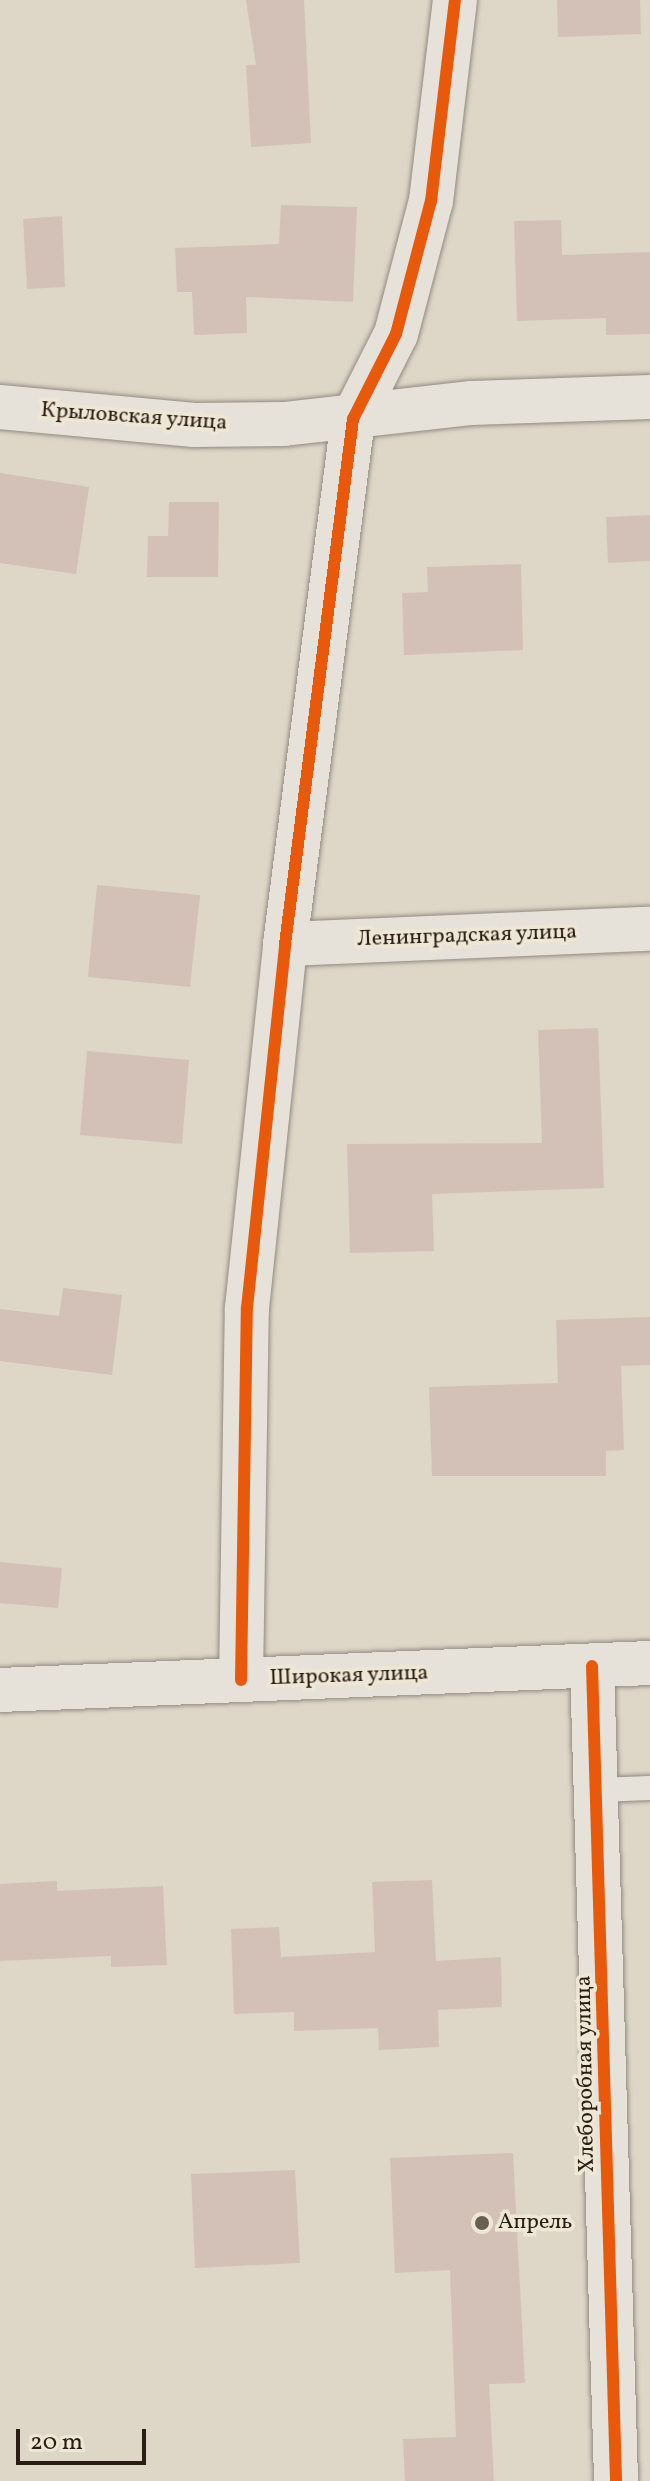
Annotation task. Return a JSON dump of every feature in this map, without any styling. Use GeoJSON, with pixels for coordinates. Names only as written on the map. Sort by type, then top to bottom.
{"type":"FeatureCollection","features":[{"type":"Feature","properties":{"kind":"street"},"geometry":{"type":"LineString","coordinates":[[241,1680],[247,1308],[285,944],[353,419],[396,334],[431,201],[455,0]]}},
{"type":"Feature","properties":{"kind":"street","name":"Крыловская улица"},"geometry":{"type":"LineString","coordinates":[[0,407],[194,425],[353,419],[472,403],[650,397]]}},
{"type":"Feature","properties":{"kind":"street","name":"Ленинградская улица"},"geometry":{"type":"LineString","coordinates":[[285,944],[650,929]]}},
{"type":"Feature","properties":{"kind":"street","name":"Широкая улица"},"geometry":{"type":"LineString","coordinates":[[0,1690],[650,1663]]}},
{"type":"Feature","properties":{"kind":"street","name":"Хлеборобная улица"},"geometry":{"type":"LineString","coordinates":[[592,1666],[616,2481]]}},
{"type":"Feature","properties":{"kind":"lane"},"geometry":{"type":"LineString","coordinates":[[598,1790],[650,1788]]}},
{"type":"Feature","properties":{"kind":"building"},"geometry":{"type":"Polygon","coordinates":[[[246,0],[304,0],[311,143],[251,147],[246,65],[256,65],[246,0]]]}},
{"type":"Feature","properties":{"kind":"building"},"geometry":{"type":"Polygon","coordinates":[[[557,0],[640,0],[641,34],[558,37],[557,0]]]}},
{"type":"Feature","properties":{"kind":"building"},"geometry":{"type":"Polygon","coordinates":[[[281,205],[357,207],[353,302],[246,297],[247,333],[194,335],[192,292],[177,292],[175,248],[279,244],[281,205]]]}},
{"type":"Feature","properties":{"kind":"building"},"geometry":{"type":"Polygon","coordinates":[[[62,216],[65,287],[27,289],[23,219],[62,216]]]}},
{"type":"Feature","properties":{"kind":"building"},"geometry":{"type":"Polygon","coordinates":[[[561,220],[562,255],[650,252],[650,334],[606,335],[606,318],[517,321],[514,221],[561,220]]]}},
{"type":"Feature","properties":{"kind":"building"},"geometry":{"type":"Polygon","coordinates":[[[0,473],[89,487],[76,574],[0,563],[0,473]]]}},
{"type":"Feature","properties":{"kind":"building"},"geometry":{"type":"Polygon","coordinates":[[[169,502],[219,502],[218,577],[147,577],[148,536],[168,536],[169,502]]]}},
{"type":"Feature","properties":{"kind":"building"},"geometry":{"type":"Polygon","coordinates":[[[650,515],[650,561],[608,563],[606,517],[650,515]]]}},
{"type":"Feature","properties":{"kind":"building"},"geometry":{"type":"Polygon","coordinates":[[[521,564],[523,650],[404,655],[402,593],[428,592],[427,567],[521,564]]]}},
{"type":"Feature","properties":{"kind":"building"},"geometry":{"type":"Polygon","coordinates":[[[97,885],[200,895],[190,987],[88,977],[97,885]]]}},
{"type":"Feature","properties":{"kind":"building"},"geometry":{"type":"Polygon","coordinates":[[[598,1028],[604,1188],[432,1194],[434,1251],[350,1253],[347,1144],[542,1143],[538,1030],[598,1028]]]}},
{"type":"Feature","properties":{"kind":"building"},"geometry":{"type":"Polygon","coordinates":[[[87,1051],[189,1060],[182,1144],[80,1135],[87,1051]]]}},
{"type":"Feature","properties":{"kind":"building"},"geometry":{"type":"Polygon","coordinates":[[[63,1288],[122,1295],[112,1375],[0,1361],[0,1309],[59,1316],[63,1288]]]}},
{"type":"Feature","properties":{"kind":"building"},"geometry":{"type":"Polygon","coordinates":[[[650,1317],[650,1365],[621,1366],[624,1450],[606,1451],[606,1476],[432,1476],[429,1387],[558,1383],[556,1320],[650,1317]]]}},
{"type":"Feature","properties":{"kind":"building"},"geometry":{"type":"Polygon","coordinates":[[[0,1562],[62,1568],[58,1608],[0,1603],[0,1562]]]}},
{"type":"Feature","properties":{"kind":"building"},"geometry":{"type":"Polygon","coordinates":[[[432,1880],[436,1961],[501,1957],[502,2007],[438,2010],[439,2047],[379,2050],[378,2028],[294,2031],[294,2012],[234,2014],[231,1929],[279,1927],[281,1957],[375,1952],[372,1882],[432,1880]]]}},
{"type":"Feature","properties":{"kind":"building"},"geometry":{"type":"Polygon","coordinates":[[[57,1881],[57,1891],[163,1886],[167,1965],[111,1967],[111,1956],[0,1961],[0,1884],[57,1881]]]}},
{"type":"Feature","properties":{"kind":"building"},"geometry":{"type":"Polygon","coordinates":[[[513,2153],[525,2383],[489,2384],[494,2481],[405,2481],[403,2439],[456,2437],[450,2270],[395,2273],[390,2158],[513,2153]]]}},
{"type":"Feature","properties":{"kind":"building"},"geometry":{"type":"Polygon","coordinates":[[[295,2170],[300,2263],[195,2268],[191,2174],[295,2170]]]}},
{"type":"Feature","properties":{"kind":"cycle path"},"geometry":{"type":"LineString","coordinates":[[241,1680],[247,1308],[285,944],[353,419],[396,334],[431,201],[455,0]]}},
{"type":"Feature","properties":{"kind":"cycle path"},"geometry":{"type":"LineString","coordinates":[[592,1666],[616,2481]]}},
{"type":"Feature","properties":{"kind":"place","name":"Апрель"},"geometry":{"type":"Point","coordinates":[482,2223]}}]}
